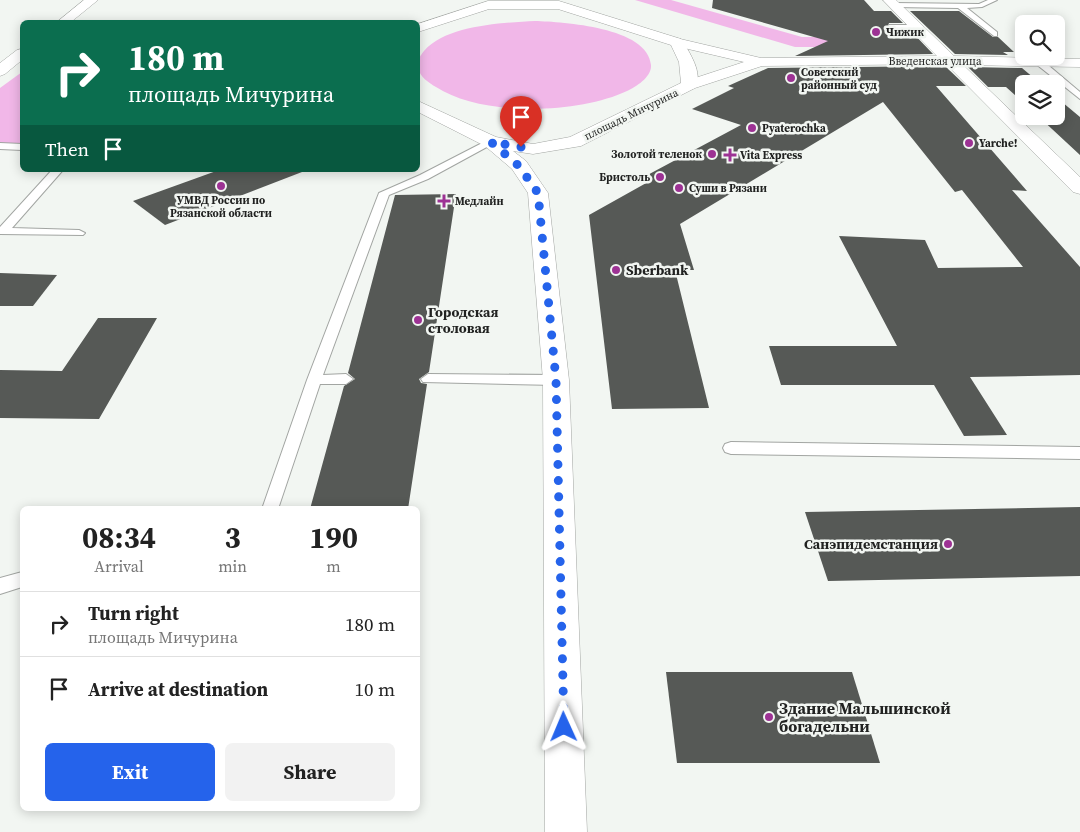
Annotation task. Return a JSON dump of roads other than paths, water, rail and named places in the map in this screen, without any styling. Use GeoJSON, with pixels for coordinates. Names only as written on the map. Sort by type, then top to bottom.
{"type":"FeatureCollection","features":[{"type":"Feature","properties":{"kind":"street"},"geometry":{"type":"LineString","coordinates":[[65,20],[92,0]]}},
{"type":"Feature","properties":{"kind":"street"},"geometry":{"type":"LineString","coordinates":[[420,27],[494,3],[557,2],[676,42]]}},
{"type":"Feature","properties":{"kind":"street"},"geometry":{"type":"LineString","coordinates":[[892,3],[1080,188]]}},
{"type":"Feature","properties":{"kind":"street","name":"Введенская улица"},"geometry":{"type":"LineString","coordinates":[[676,42],[760,62],[950,60],[1015,61]]}},
{"type":"Feature","properties":{"kind":"street","name":"площадь Мичурина"},"geometry":{"type":"LineString","coordinates":[[420,107],[491,142],[533,149],[575,142],[689,85],[690,72],[684,55],[676,42]]}},
{"type":"Feature","properties":{"kind":"street"},"geometry":{"type":"LineString","coordinates":[[0,54],[20,54]]}},
{"type":"Feature","properties":{"kind":"street"},"geometry":{"type":"LineString","coordinates":[[0,70],[20,55]]}},
{"type":"Feature","properties":{"kind":"street","name":"Введенская улица"},"geometry":{"type":"LineString","coordinates":[[689,85],[760,62]]}},
{"type":"Feature","properties":{"kind":"street","name":"Введенская улица"},"geometry":{"type":"LineString","coordinates":[[1065,63],[1080,63]]}},
{"type":"Feature","properties":{"kind":"street"},"geometry":{"type":"LineString","coordinates":[[491,142],[519,166],[545,176]]}},
{"type":"Feature","properties":{"kind":"street"},"geometry":{"type":"LineString","coordinates":[[566,832],[556,380],[545,176],[575,142]]}},
{"type":"Feature","properties":{"kind":"lane"},"geometry":{"type":"LineString","coordinates":[[892,3],[980,6],[994,0]]}},
{"type":"Feature","properties":{"kind":"lane"},"geometry":{"type":"LineString","coordinates":[[960,6],[994,34]]}},
{"type":"Feature","properties":{"kind":"lane"},"geometry":{"type":"LineString","coordinates":[[892,27],[916,27]]}},
{"type":"Feature","properties":{"kind":"lane"},"geometry":{"type":"LineString","coordinates":[[1043,65],[1080,96]]}},
{"type":"Feature","properties":{"kind":"lane"},"geometry":{"type":"LineString","coordinates":[[271,506],[314,380],[384,193],[424,177],[491,142]]}},
{"type":"Feature","properties":{"kind":"lane"},"geometry":{"type":"LineString","coordinates":[[0,146],[20,147]]}},
{"type":"Feature","properties":{"kind":"lane"},"geometry":{"type":"LineString","coordinates":[[56,172],[3,231],[80,233]]}},
{"type":"Feature","properties":{"kind":"lane"},"geometry":{"type":"LineString","coordinates":[[428,379],[556,380]]}},
{"type":"Feature","properties":{"kind":"lane"},"geometry":{"type":"LineString","coordinates":[[314,380],[346,380]]}},
{"type":"Feature","properties":{"kind":"lane"},"geometry":{"type":"LineString","coordinates":[[731,448],[1080,453]]}},
{"type":"Feature","properties":{"kind":"lane"},"geometry":{"type":"LineString","coordinates":[[0,586],[20,581]]}},
{"type":"Feature","properties":{"kind":"place","name":"Чижик"},"geometry":{"type":"Point","coordinates":[876,32]}},
{"type":"Feature","properties":{"kind":"place","name":"Советский районный суд"},"geometry":{"type":"Point","coordinates":[791,78]}},
{"type":"Feature","properties":{"kind":"place","name":"Pyaterochka"},"geometry":{"type":"Point","coordinates":[752,128]}},
{"type":"Feature","properties":{"kind":"place","name":"Yarche!"},"geometry":{"type":"Point","coordinates":[969,143]}},
{"type":"Feature","properties":{"kind":"place","name":"Золотой теленок"},"geometry":{"type":"Point","coordinates":[712,154]}},
{"type":"Feature","properties":{"kind":"place","name":"Vita Express"},"geometry":{"type":"Point","coordinates":[730,155]}},
{"type":"Feature","properties":{"kind":"place","name":"Бристоль"},"geometry":{"type":"Point","coordinates":[660,177]}},
{"type":"Feature","properties":{"kind":"place","name":"УМВД России по Рязанской области"},"geometry":{"type":"Point","coordinates":[221,186]}},
{"type":"Feature","properties":{"kind":"place","name":"Суши в Рязани"},"geometry":{"type":"Point","coordinates":[679,188]}},
{"type":"Feature","properties":{"kind":"place","name":"Медлайн"},"geometry":{"type":"Point","coordinates":[444,201]}},
{"type":"Feature","properties":{"kind":"place","name":"Sberbank"},"geometry":{"type":"Point","coordinates":[616,270]}},
{"type":"Feature","properties":{"kind":"place","name":"Городская столовая"},"geometry":{"type":"Point","coordinates":[418,320]}},
{"type":"Feature","properties":{"kind":"place","name":"Санэпидемстанция"},"geometry":{"type":"Point","coordinates":[948,544]}},
{"type":"Feature","properties":{"kind":"place","name":"Здание Мальшинской богадельни"},"geometry":{"type":"Point","coordinates":[769,717]}}]}
